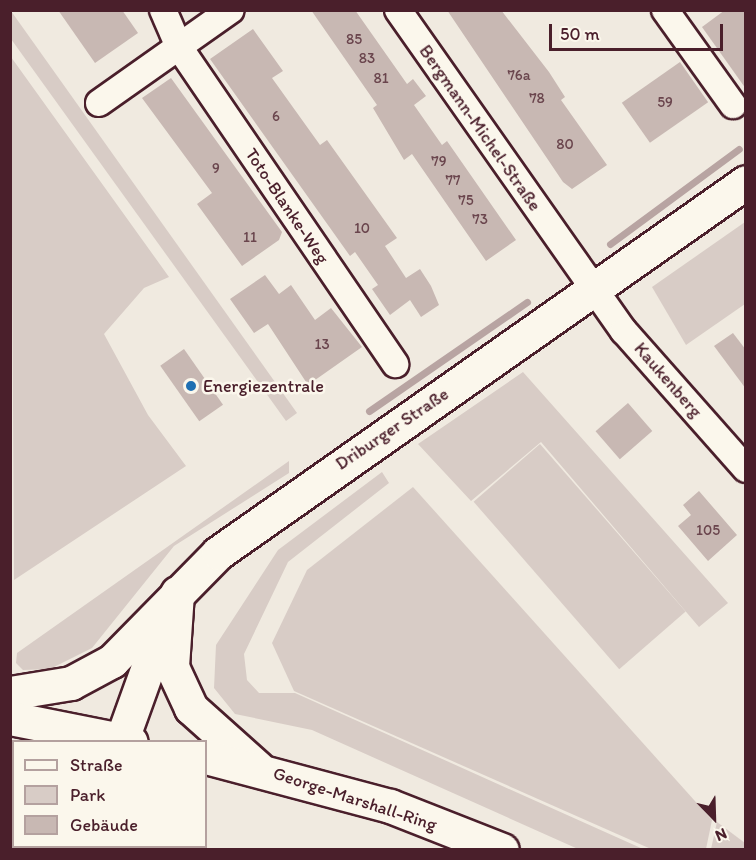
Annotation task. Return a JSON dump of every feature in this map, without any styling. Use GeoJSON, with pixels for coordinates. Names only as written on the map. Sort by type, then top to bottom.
{"type":"FeatureCollection","features":[{"type":"Feature","properties":{"kind":"main road","name":"Driburger Straße"},"geometry":{"type":"LineString","coordinates":[[125,740],[177,593],[218,554],[319,479],[746,182]]}},
{"type":"Feature","properties":{"kind":"main road"},"geometry":{"type":"LineString","coordinates":[[10,693],[89,677],[112,661],[177,593]]}},
{"type":"Feature","properties":{"kind":"main road"},"geometry":{"type":"LineString","coordinates":[[177,593],[172,667],[180,686],[191,708],[258,768]]}},
{"type":"Feature","properties":{"kind":"main road"},"geometry":{"type":"LineString","coordinates":[[10,718],[120,740]]}},
{"type":"Feature","properties":{"kind":"main road","name":"George-Marshall-Ring"},"geometry":{"type":"LineString","coordinates":[[207,757],[258,768],[390,806],[502,849]]}},
{"type":"Feature","properties":{"kind":"street","name":"Toto-Blanke-Weg"},"geometry":{"type":"LineString","coordinates":[[164,10],[179,47],[395,364]]}},
{"type":"Feature","properties":{"kind":"street"},"geometry":{"type":"LineString","coordinates":[[99,103],[231,10]]}},
{"type":"Feature","properties":{"kind":"street","name":"Bergmann-Michel-Straße"},"geometry":{"type":"LineString","coordinates":[[398,10],[562,246],[594,288]]}},
{"type":"Feature","properties":{"kind":"street"},"geometry":{"type":"LineString","coordinates":[[665,10],[733,105]]}},
{"type":"Feature","properties":{"kind":"street","name":"Kaukenberg"},"geometry":{"type":"LineString","coordinates":[[594,288],[746,469]]}},
{"type":"Feature","properties":{"kind":"green space"},"geometry":{"type":"Polygon","coordinates":[[[11,11],[297,413],[286,421],[11,39],[11,11]]]}},
{"type":"Feature","properties":{"kind":"green space"},"geometry":{"type":"Polygon","coordinates":[[[11,57],[169,277],[144,288],[104,334],[148,415],[186,466],[14,580],[11,57]]]}},
{"type":"Feature","properties":{"kind":"green space"},"geometry":{"type":"Polygon","coordinates":[[[745,222],[745,304],[686,345],[652,287],[745,222]]]}},
{"type":"Feature","properties":{"kind":"green space"},"geometry":{"type":"Polygon","coordinates":[[[523,372],[728,603],[699,627],[541,442],[471,501],[418,444],[523,372]]]}},
{"type":"Feature","properties":{"kind":"green space"},"geometry":{"type":"Polygon","coordinates":[[[540,444],[686,612],[619,669],[474,502],[540,444]]]}},
{"type":"Feature","properties":{"kind":"green space"},"geometry":{"type":"Polygon","coordinates":[[[289,461],[289,473],[174,546],[92,648],[50,669],[23,670],[16,663],[17,653],[289,461]]]}},
{"type":"Feature","properties":{"kind":"green space"},"geometry":{"type":"Polygon","coordinates":[[[382,472],[389,483],[288,562],[244,654],[247,680],[259,693],[295,693],[643,849],[578,849],[312,730],[235,714],[214,688],[216,645],[278,550],[382,472]]]}},
{"type":"Feature","properties":{"kind":"green space"},"geometry":{"type":"Polygon","coordinates":[[[413,487],[712,820],[706,849],[651,849],[294,691],[272,643],[307,570],[413,487]]]}},
{"type":"Feature","properties":{"kind":"green space"},"geometry":{"type":"Polygon","coordinates":[[[717,822],[745,843],[745,849],[711,849],[717,822]]]}},
{"type":"Feature","properties":{"kind":"building"},"geometry":{"type":"Polygon","coordinates":[[[58,10],[122,10],[138,33],[95,63],[58,10]]]}},
{"type":"Feature","properties":{"kind":"building"},"geometry":{"type":"Polygon","coordinates":[[[311,10],[355,10],[407,84],[413,79],[426,96],[414,105],[442,145],[447,141],[516,240],[486,261],[412,154],[404,160],[373,108],[377,105],[311,10]]]}},
{"type":"Feature","properties":{"kind":"building"},"geometry":{"type":"Polygon","coordinates":[[[447,10],[501,10],[549,72],[565,97],[561,100],[607,165],[572,189],[563,182],[447,10]]]}},
{"type":"Feature","properties":{"kind":"building"},"geometry":{"type":"Polygon","coordinates":[[[725,10],[746,10],[746,89],[702,27],[725,10]]]}},
{"type":"Feature","properties":{"kind":"building"},"geometry":{"type":"Polygon","coordinates":[[[253,29],[283,71],[272,78],[320,145],[327,140],[397,238],[385,246],[406,278],[420,269],[431,286],[439,305],[421,317],[410,300],[390,315],[372,289],[378,285],[355,252],[350,256],[210,59],[253,29]]]}},
{"type":"Feature","properties":{"kind":"building"},"geometry":{"type":"Polygon","coordinates":[[[680,62],[708,102],[650,143],[622,103],[680,62]]]}},
{"type":"Feature","properties":{"kind":"building"},"geometry":{"type":"Polygon","coordinates":[[[171,78],[282,232],[279,240],[242,266],[197,204],[212,193],[142,98],[171,78]]]}},
{"type":"Feature","properties":{"kind":"building"},"geometry":{"type":"Polygon","coordinates":[[[265,275],[279,294],[291,285],[315,320],[331,308],[362,347],[308,385],[268,324],[254,333],[230,299],[265,275]]]}},
{"type":"Feature","properties":{"kind":"building"},"geometry":{"type":"Polygon","coordinates":[[[733,333],[746,350],[746,389],[714,346],[733,333]]]}},
{"type":"Feature","properties":{"kind":"building","name":"Energiezentrale"},"geometry":{"type":"Polygon","coordinates":[[[184,349],[223,405],[199,421],[160,366],[184,349]]]}},
{"type":"Feature","properties":{"kind":"building"},"geometry":{"type":"Polygon","coordinates":[[[628,403],[652,431],[620,459],[596,431],[628,403]]]}},
{"type":"Feature","properties":{"kind":"building"},"geometry":{"type":"Polygon","coordinates":[[[699,491],[737,535],[708,561],[678,526],[691,515],[683,505],[699,491]]]}},
{"type":"Feature","properties":{"kind":"waterway"},"geometry":{"type":"LineString","coordinates":[[610,244],[739,149]]}},
{"type":"Feature","properties":{"kind":"waterway"},"geometry":{"type":"LineString","coordinates":[[369,411],[527,302]]}},
{"type":"Feature","properties":{"kind":"place","name":"Energiezentrale"},"geometry":{"type":"Point","coordinates":[191,386]}}]}
